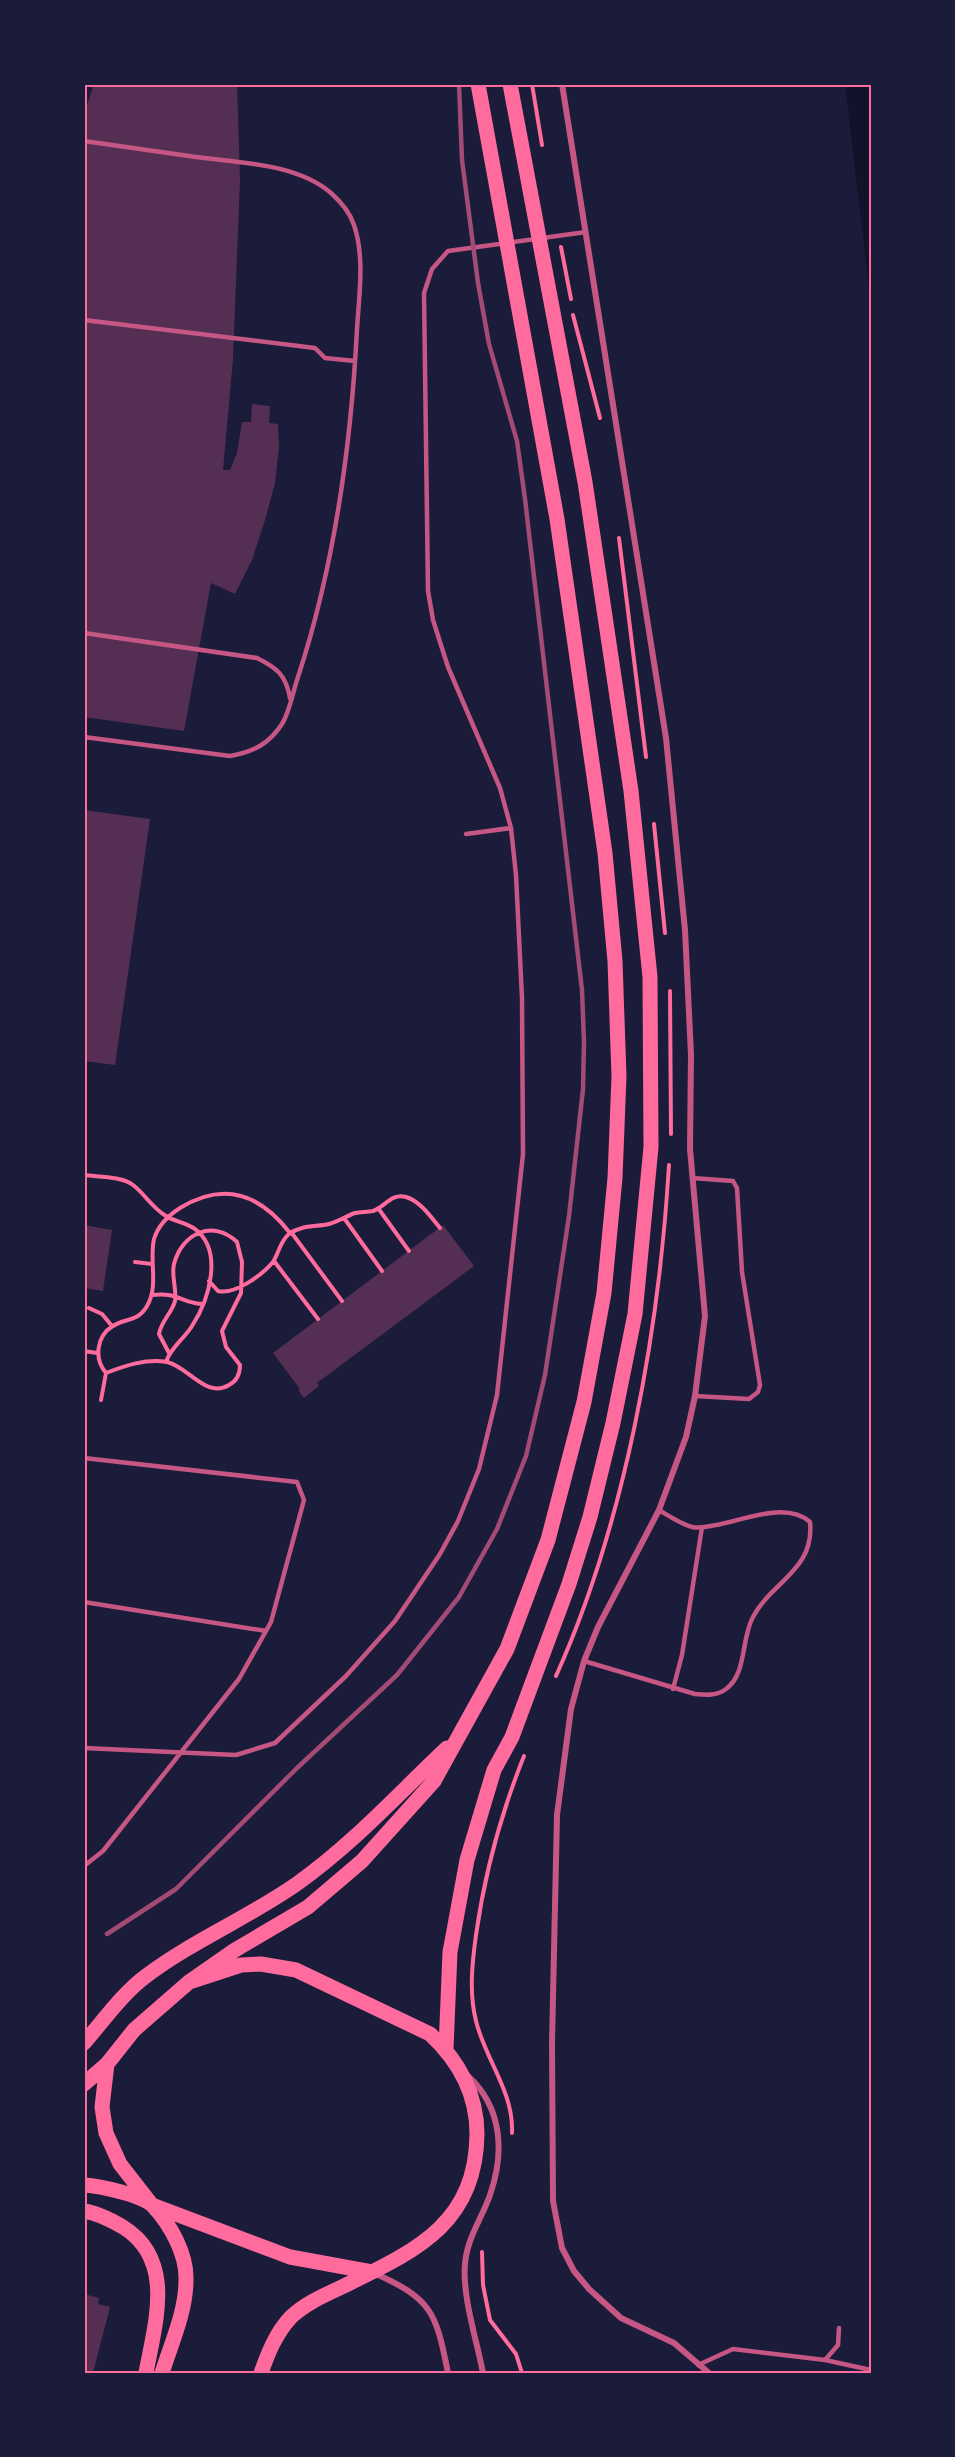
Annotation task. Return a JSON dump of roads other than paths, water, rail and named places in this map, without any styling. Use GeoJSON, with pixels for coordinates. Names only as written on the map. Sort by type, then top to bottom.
{"type":"FeatureCollection","features":[{"type":"Feature","properties":{"kind":"main road"},"geometry":{"type":"LineString","coordinates":[[84,2085],[107,2064],[134,2030],[189,1982],[308,1907],[362,1861],[434,1781],[507,1648],[529,1594],[558,1508],[591,1371],[610,1241],[618,1126],[615,961],[605,853],[568,590],[478,84]]}},
{"type":"Feature","properties":{"kind":"main road"},"geometry":{"type":"LineString","coordinates":[[446,2049],[450,1952],[467,1860],[494,1770],[512,1737],[533,1682],[590,1517],[625,1370],[642,1255],[651,1147],[650,977],[638,851],[603,593],[566,377],[510,84]]}},
{"type":"Feature","properties":{"kind":"main road"},"geometry":{"type":"LineString","coordinates":[[84,2043],[144,1977],[170,1959],[266,1904],[333,1857],[389,1807],[458,1737]]}},
{"type":"Feature","properties":{"kind":"main road"},"geometry":{"type":"LineString","coordinates":[[189,1982],[241,1965],[282,1966],[296,1970],[406,2020],[430,2034],[446,2049],[459,2068],[472,2099],[477,2124],[475,2163],[464,2197],[446,2222],[423,2244],[314,2300],[291,2317],[274,2340],[261,2373]]}},
{"type":"Feature","properties":{"kind":"main road"},"geometry":{"type":"LineString","coordinates":[[107,2064],[102,2107],[106,2133],[120,2164],[152,2205],[182,2251],[186,2279],[179,2320],[162,2373]]}},
{"type":"Feature","properties":{"kind":"main road"},"geometry":{"type":"LineString","coordinates":[[84,2185],[114,2190],[290,2257],[372,2272]]}},
{"type":"Feature","properties":{"kind":"main road"},"geometry":{"type":"LineString","coordinates":[[84,2211],[113,2221],[133,2233],[152,2260],[159,2301],[146,2373]]}},
{"type":"Feature","properties":{"kind":"street"},"geometry":{"type":"LineString","coordinates":[[562,84],[666,738],[689,993],[692,1178],[705,1305],[695,1396],[686,1437],[659,1510],[598,1627],[584,1661],[571,1709],[557,1815],[553,2201],[556,2229],[562,2248],[574,2271],[605,2306],[636,2327],[684,2350],[709,2373]]}},
{"type":"Feature","properties":{"kind":"street"},"geometry":{"type":"LineString","coordinates":[[459,2068],[487,2096],[493,2107],[498,2127],[495,2178],[471,2238],[465,2263],[470,2307],[483,2373]]}},
{"type":"Feature","properties":{"kind":"street"},"geometry":{"type":"LineString","coordinates":[[372,2272],[408,2289],[425,2303],[438,2325],[448,2373]]}},
{"type":"Feature","properties":{"kind":"street"},"geometry":{"type":"LineString","coordinates":[[697,2373],[698,2365]]}},
{"type":"Feature","properties":{"kind":"lane"},"geometry":{"type":"LineString","coordinates":[[84,141],[290,172],[330,192],[344,207],[354,225],[359,251],[355,361],[343,482],[327,572],[283,723],[266,743],[252,752],[230,756],[84,737]]}},
{"type":"Feature","properties":{"kind":"lane"},"geometry":{"type":"LineString","coordinates":[[84,1748],[236,1755],[275,1743],[369,1651],[417,1592],[458,1521],[479,1468],[497,1395],[523,1154],[522,998],[511,828],[491,764],[448,668],[433,620],[428,591],[424,293],[432,269],[448,251],[586,232]]}},
{"type":"Feature","properties":{"kind":"lane"},"geometry":{"type":"LineString","coordinates":[[84,320],[315,348],[325,358],[355,361]]}},
{"type":"Feature","properties":{"kind":"lane"},"geometry":{"type":"LineString","coordinates":[[84,633],[257,658],[277,668],[287,681],[290,700]]}},
{"type":"Feature","properties":{"kind":"lane"},"geometry":{"type":"LineString","coordinates":[[466,834],[511,828]]}},
{"type":"Feature","properties":{"kind":"lane"},"geometry":{"type":"LineString","coordinates":[[692,1178],[733,1181],[737,1188],[743,1282],[760,1385],[758,1392],[749,1399],[695,1396]]}},
{"type":"Feature","properties":{"kind":"lane"},"geometry":{"type":"LineString","coordinates":[[84,1458],[297,1482],[304,1500],[271,1622],[239,1679],[182,1754],[103,1851],[84,1866]]}},
{"type":"Feature","properties":{"kind":"lane"},"geometry":{"type":"LineString","coordinates":[[584,1661],[673,1689],[712,1695],[726,1689],[739,1668],[746,1632],[753,1615],[793,1574],[812,1536],[810,1522],[801,1515],[791,1512],[777,1512],[693,1527],[659,1510]]}},
{"type":"Feature","properties":{"kind":"lane"},"geometry":{"type":"LineString","coordinates":[[673,1689],[682,1655],[702,1527]]}},
{"type":"Feature","properties":{"kind":"lane"},"geometry":{"type":"LineString","coordinates":[[84,1602],[266,1631]]}},
{"type":"Feature","properties":{"kind":"lane"},"geometry":{"type":"LineString","coordinates":[[825,2360],[838,2345],[839,2328]]}},
{"type":"Feature","properties":{"kind":"lane"},"geometry":{"type":"LineString","coordinates":[[698,2365],[733,2349],[825,2360],[871,2370]]}},
{"type":"Feature","properties":{"kind":"railway"},"geometry":{"type":"LineString","coordinates":[[107,1934],[176,1889],[297,1768],[397,1675],[459,1597],[497,1529],[526,1456],[545,1375],[569,1216],[583,1089],[582,990],[525,499],[517,441],[489,344],[478,283],[462,160],[459,84]]}}]}
